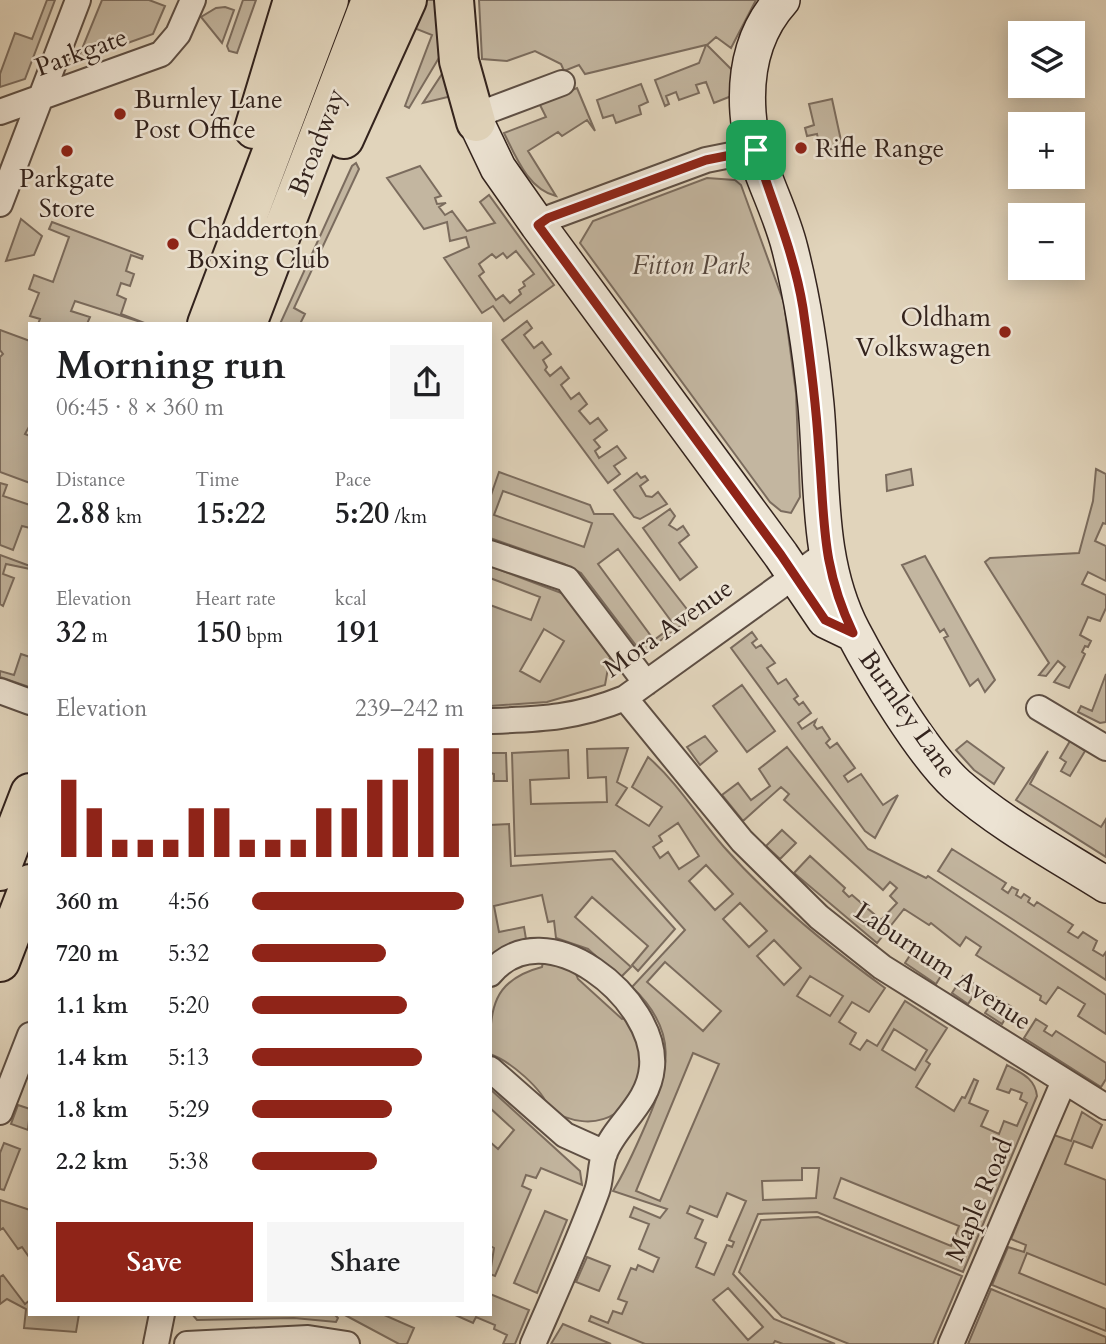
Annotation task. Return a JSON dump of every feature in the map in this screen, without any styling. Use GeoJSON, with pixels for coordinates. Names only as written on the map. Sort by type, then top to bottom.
{"type":"FeatureCollection","features":[{"type":"Feature","properties":{"kind":"highway"},"geometry":{"type":"LineString","coordinates":[[222,285],[250,143],[293,0]]}},
{"type":"Feature","properties":{"kind":"highway","name":"Broadway"},"geometry":{"type":"LineString","coordinates":[[208,322],[329,0]]}},
{"type":"Feature","properties":{"kind":"highway","name":"Broadway"},"geometry":{"type":"LineString","coordinates":[[251,315],[371,0]]}},
{"type":"Feature","properties":{"kind":"highway"},"geometry":{"type":"LineString","coordinates":[[251,315],[330,169],[407,0]]}},
{"type":"Feature","properties":{"kind":"highway"},"geometry":{"type":"LineString","coordinates":[[454,0],[459,61],[476,122]]}},
{"type":"Feature","properties":{"kind":"highway"},"geometry":{"type":"LineString","coordinates":[[0,871],[28,798]]}},
{"type":"Feature","properties":{"kind":"highway"},"geometry":{"type":"LineString","coordinates":[[0,962],[28,889]]}},
{"type":"Feature","properties":{"kind":"street"},"geometry":{"type":"LineString","coordinates":[[0,201],[78,0]]}},
{"type":"Feature","properties":{"kind":"street","name":"Parkgate"},"geometry":{"type":"LineString","coordinates":[[0,112],[161,54],[178,34],[193,0]]}},
{"type":"Feature","properties":{"kind":"street","name":"Burnley Lane"},"geometry":{"type":"LineString","coordinates":[[782,0],[763,26],[749,63],[748,114],[767,187],[782,221],[803,305],[816,404],[825,554],[831,580],[853,633],[905,717],[956,784],[1106,885]]}},
{"type":"Feature","properties":{"kind":"street"},"geometry":{"type":"LineString","coordinates":[[476,122],[490,110],[562,83]]}},
{"type":"Feature","properties":{"kind":"street","name":"Burnley Lane"},"geometry":{"type":"LineString","coordinates":[[476,122],[498,168],[825,620],[853,633]]}},
{"type":"Feature","properties":{"kind":"street"},"geometry":{"type":"LineString","coordinates":[[538,225],[548,218],[706,160],[756,150]]}},
{"type":"Feature","properties":{"kind":"street"},"geometry":{"type":"LineString","coordinates":[[492,554],[567,579],[646,683]]}},
{"type":"Feature","properties":{"kind":"street"},"geometry":{"type":"LineString","coordinates":[[787,566],[825,554]]}},
{"type":"Feature","properties":{"kind":"street","name":"Mora Avenue"},"geometry":{"type":"LineString","coordinates":[[492,721],[558,718],[589,712],[625,698],[787,566]]}},
{"type":"Feature","properties":{"kind":"street"},"geometry":{"type":"LineString","coordinates":[[0,691],[28,701]]}},
{"type":"Feature","properties":{"kind":"street","name":"Laburnum Avenue"},"geometry":{"type":"LineString","coordinates":[[625,698],[742,841],[820,917],[882,967],[1106,1107]]}},
{"type":"Feature","properties":{"kind":"street"},"geometry":{"type":"LineString","coordinates":[[1039,708],[1106,748]]}},
{"type":"Feature","properties":{"kind":"street"},"geometry":{"type":"LineString","coordinates":[[492,973],[522,953],[537,950],[559,952],[580,960],[637,1011],[647,1028],[653,1050],[652,1070],[646,1090],[605,1153],[598,1188],[533,1344]]}},
{"type":"Feature","properties":{"kind":"street"},"geometry":{"type":"LineString","coordinates":[[0,1112],[28,1040]]}},
{"type":"Feature","properties":{"kind":"street"},"geometry":{"type":"LineString","coordinates":[[492,1071],[565,1135],[605,1153]]}},
{"type":"Feature","properties":{"kind":"street","name":"Maple Road"},"geometry":{"type":"LineString","coordinates":[[951,1344],[1064,1081]]}},
{"type":"Feature","properties":{"kind":"street"},"geometry":{"type":"LineString","coordinates":[[156,1344],[162,1316]]}},
{"type":"Feature","properties":{"kind":"street"},"geometry":{"type":"LineString","coordinates":[[187,1344],[296,1338],[347,1344]]}},
{"type":"Feature","properties":{"kind":"green space"},"geometry":{"type":"Polygon","coordinates":[[[47,0],[55,0],[25,79],[0,87],[0,74],[15,33],[32,39],[47,0]]]}},
{"type":"Feature","properties":{"kind":"green space"},"geometry":{"type":"Polygon","coordinates":[[[102,0],[149,0],[165,6],[153,34],[77,61],[102,0]]]}},
{"type":"Feature","properties":{"kind":"green space"},"geometry":{"type":"Polygon","coordinates":[[[243,0],[256,0],[237,53],[229,51],[227,46],[243,0]]]}},
{"type":"Feature","properties":{"kind":"green space"},"geometry":{"type":"Polygon","coordinates":[[[421,0],[444,0],[446,46],[409,108],[405,106],[432,35],[409,26],[421,0]]]}},
{"type":"Feature","properties":{"kind":"green space"},"geometry":{"type":"Polygon","coordinates":[[[479,0],[756,0],[731,48],[716,37],[707,45],[732,70],[733,100],[729,97],[714,103],[706,82],[696,85],[699,93],[679,100],[676,92],[666,96],[669,104],[665,106],[655,80],[699,63],[706,45],[585,74],[579,65],[564,71],[561,64],[535,51],[507,61],[482,59],[479,0]]]}},
{"type":"Feature","properties":{"kind":"green space"},"geometry":{"type":"Polygon","coordinates":[[[216,8],[234,10],[222,43],[201,17],[216,8]]]}},
{"type":"Feature","properties":{"kind":"green space"},"geometry":{"type":"Polygon","coordinates":[[[450,72],[456,95],[423,103],[442,74],[450,72]]]}},
{"type":"Feature","properties":{"kind":"green space"},"geometry":{"type":"Polygon","coordinates":[[[641,84],[648,102],[639,106],[641,114],[616,123],[613,115],[603,118],[597,100],[641,84]]]}},
{"type":"Feature","properties":{"kind":"green space"},"geometry":{"type":"Polygon","coordinates":[[[577,88],[595,131],[587,120],[562,136],[558,132],[528,151],[556,196],[538,187],[530,179],[504,133],[546,117],[539,103],[577,88]]]}},
{"type":"Feature","properties":{"kind":"green space"},"geometry":{"type":"Polygon","coordinates":[[[832,99],[842,145],[821,153],[817,134],[807,136],[805,128],[814,125],[809,104],[832,99]]]}},
{"type":"Feature","properties":{"kind":"green space"},"geometry":{"type":"Polygon","coordinates":[[[356,163],[359,169],[294,308],[305,314],[301,322],[281,322],[352,166],[356,163]]]}},
{"type":"Feature","properties":{"kind":"green space"},"geometry":{"type":"Polygon","coordinates":[[[420,166],[441,196],[435,198],[437,204],[446,203],[439,207],[445,215],[452,211],[467,231],[495,223],[480,202],[489,195],[554,285],[504,321],[493,306],[482,313],[444,258],[469,247],[466,237],[450,241],[447,222],[424,229],[387,178],[420,166]],[[516,251],[507,258],[503,253],[496,258],[492,254],[479,264],[484,272],[479,276],[496,300],[503,295],[510,303],[521,294],[519,290],[525,286],[523,282],[534,274],[516,251]]]}},
{"type":"Feature","properties":{"kind":"green space","name":"Fitton Park"},"geometry":{"type":"Polygon","coordinates":[[[707,178],[735,180],[741,185],[784,303],[796,393],[800,497],[791,513],[781,511],[770,502],[580,243],[593,221],[707,178]]]}},
{"type":"Feature","properties":{"kind":"green space"},"geometry":{"type":"Polygon","coordinates":[[[21,219],[42,236],[34,255],[6,261],[21,219]]]}},
{"type":"Feature","properties":{"kind":"green space"},"geometry":{"type":"Polygon","coordinates":[[[52,222],[143,256],[142,259],[131,255],[126,271],[134,274],[130,286],[121,283],[117,295],[126,299],[121,314],[142,322],[75,301],[71,311],[90,317],[88,322],[39,322],[40,319],[30,316],[39,293],[29,289],[34,275],[53,282],[69,237],[49,229],[52,222]]]}},
{"type":"Feature","properties":{"kind":"green space"},"geometry":{"type":"Polygon","coordinates":[[[527,321],[532,328],[524,335],[534,348],[542,342],[551,354],[543,360],[547,367],[545,370],[550,376],[561,367],[569,378],[561,385],[571,399],[579,393],[587,404],[579,411],[590,424],[598,418],[607,430],[594,440],[600,447],[595,451],[599,458],[617,446],[626,458],[614,466],[620,474],[608,483],[502,340],[527,321]]]}},
{"type":"Feature","properties":{"kind":"green space"},"geometry":{"type":"Polygon","coordinates":[[[0,330],[28,340],[28,429],[25,434],[28,435],[28,482],[0,472],[0,357],[3,354],[0,350],[0,330]]]}},
{"type":"Feature","properties":{"kind":"green space"},"geometry":{"type":"Polygon","coordinates":[[[911,469],[913,485],[887,491],[886,475],[911,469]]]}},
{"type":"Feature","properties":{"kind":"green space"},"geometry":{"type":"Polygon","coordinates":[[[1096,469],[1106,474],[1106,524],[1103,523],[1095,541],[1106,546],[1106,581],[1088,572],[1082,584],[1106,595],[1106,608],[1100,621],[1088,617],[1080,635],[1091,641],[1082,652],[1085,654],[1069,688],[1054,682],[1065,667],[1058,661],[1046,676],[1039,675],[1049,663],[985,562],[990,558],[1079,553],[1093,501],[1096,469]]]}},
{"type":"Feature","properties":{"kind":"green space"},"geometry":{"type":"Polygon","coordinates":[[[499,472],[590,505],[594,514],[613,514],[693,617],[646,651],[638,648],[581,573],[564,564],[492,539],[492,492],[499,472]],[[503,491],[494,515],[584,547],[592,523],[503,491]],[[618,549],[598,564],[654,640],[674,625],[618,549]]]}},
{"type":"Feature","properties":{"kind":"green space"},"geometry":{"type":"Polygon","coordinates":[[[637,473],[648,480],[640,486],[646,496],[652,497],[658,492],[667,504],[640,519],[634,517],[614,490],[637,473]]]}},
{"type":"Feature","properties":{"kind":"green space"},"geometry":{"type":"Polygon","coordinates":[[[0,483],[7,485],[3,496],[28,504],[28,528],[22,526],[13,550],[0,545],[0,483]]]}},
{"type":"Feature","properties":{"kind":"green space"},"geometry":{"type":"Polygon","coordinates":[[[670,509],[675,516],[669,525],[677,530],[683,526],[689,535],[679,543],[697,567],[680,580],[643,528],[670,509]]]}},
{"type":"Feature","properties":{"kind":"green space"},"geometry":{"type":"Polygon","coordinates":[[[0,555],[28,565],[28,569],[6,564],[3,574],[14,578],[3,606],[0,604],[0,555]]]}},
{"type":"Feature","properties":{"kind":"green space"},"geometry":{"type":"Polygon","coordinates":[[[925,556],[995,680],[985,692],[978,679],[970,686],[944,638],[948,636],[944,629],[940,632],[902,565],[925,556]]]}},
{"type":"Feature","properties":{"kind":"green space"},"geometry":{"type":"Polygon","coordinates":[[[492,567],[564,594],[610,657],[605,685],[547,702],[492,706],[492,606],[531,620],[540,597],[492,579],[492,567]],[[544,629],[520,671],[540,682],[564,641],[544,629]]]}},
{"type":"Feature","properties":{"kind":"green space"},"geometry":{"type":"Polygon","coordinates":[[[752,632],[757,639],[752,643],[756,648],[761,645],[775,663],[767,668],[778,684],[786,679],[798,696],[794,699],[799,705],[803,702],[811,713],[798,723],[802,729],[816,720],[814,725],[817,729],[822,727],[830,739],[826,743],[830,748],[837,743],[855,768],[844,776],[848,782],[861,774],[883,805],[898,795],[875,838],[865,831],[731,648],[752,632]]]}},
{"type":"Feature","properties":{"kind":"green space"},"geometry":{"type":"Polygon","coordinates":[[[21,654],[28,656],[28,687],[0,677],[0,671],[14,675],[21,654]]]}},
{"type":"Feature","properties":{"kind":"green space"},"geometry":{"type":"Polygon","coordinates":[[[1106,674],[1106,722],[1100,723],[1078,712],[1081,706],[1092,711],[1106,674]]]}},
{"type":"Feature","properties":{"kind":"green space"},"geometry":{"type":"Polygon","coordinates":[[[742,685],[775,731],[747,752],[713,706],[742,685]]]}},
{"type":"Feature","properties":{"kind":"green space"},"geometry":{"type":"Polygon","coordinates":[[[705,736],[717,751],[700,765],[687,747],[705,736]]]}},
{"type":"Feature","properties":{"kind":"green space"},"geometry":{"type":"Polygon","coordinates":[[[967,741],[1004,768],[994,784],[974,770],[956,750],[967,741]]]}},
{"type":"Feature","properties":{"kind":"green space"},"geometry":{"type":"Polygon","coordinates":[[[1070,741],[1085,751],[1070,776],[1061,771],[1066,762],[1060,758],[1070,741]]]}},
{"type":"Feature","properties":{"kind":"green space"},"geometry":{"type":"Polygon","coordinates":[[[787,747],[868,849],[926,878],[928,876],[1106,995],[1106,1034],[1078,1016],[1085,1004],[1058,987],[1046,1004],[1040,1000],[1041,996],[976,955],[981,947],[966,937],[960,946],[931,923],[929,925],[904,909],[877,943],[794,873],[810,856],[845,888],[843,891],[849,897],[852,895],[881,920],[897,903],[890,896],[897,888],[890,882],[883,890],[784,800],[789,794],[781,787],[743,821],[722,795],[738,783],[751,800],[770,786],[759,769],[787,747]]]}},
{"type":"Feature","properties":{"kind":"green space"},"geometry":{"type":"Polygon","coordinates":[[[628,748],[617,782],[627,788],[616,805],[649,826],[662,807],[632,787],[648,757],[678,789],[724,847],[780,904],[885,988],[869,1012],[852,1002],[839,1022],[856,1033],[850,1044],[860,1050],[867,1040],[877,1046],[905,1001],[947,1028],[926,1061],[930,1064],[916,1087],[954,1111],[962,1097],[965,1098],[974,1079],[978,1081],[969,1103],[988,1111],[981,1126],[999,1134],[1004,1121],[1017,1126],[1027,1103],[1020,1099],[1022,1093],[1011,1089],[1009,1093],[997,1089],[1007,1065],[1026,1077],[1036,1090],[1037,1096],[963,1272],[817,1212],[758,1214],[733,1274],[774,1319],[835,1344],[783,1344],[775,1341],[773,1344],[645,1344],[589,1321],[591,1316],[608,1323],[613,1311],[622,1314],[627,1302],[618,1299],[631,1268],[636,1270],[638,1265],[653,1272],[659,1258],[639,1249],[649,1224],[630,1217],[634,1207],[660,1218],[667,1209],[613,1191],[646,1124],[665,1068],[666,1052],[657,1020],[632,987],[685,930],[615,851],[515,856],[512,753],[568,750],[569,778],[530,780],[531,804],[607,802],[606,777],[588,778],[587,749],[628,748]],[[678,823],[659,836],[662,841],[653,847],[660,858],[668,852],[679,869],[699,856],[678,823]],[[706,865],[689,881],[715,910],[733,894],[706,865]],[[740,903],[723,919],[749,947],[767,931],[740,903]],[[774,940],[757,956],[784,985],[801,968],[774,940]],[[665,962],[647,982],[703,1031],[721,1011],[665,962]],[[810,976],[797,996],[830,1016],[843,996],[810,976]],[[894,1029],[882,1050],[915,1070],[927,1050],[894,1029]],[[693,1053],[636,1191],[660,1201],[719,1064],[693,1053]],[[802,1168],[802,1180],[762,1181],[763,1200],[816,1198],[819,1168],[802,1168]],[[841,1178],[834,1198],[951,1246],[959,1226],[841,1178]],[[727,1193],[717,1217],[690,1206],[687,1213],[703,1220],[695,1238],[706,1243],[696,1267],[714,1275],[727,1245],[732,1247],[734,1242],[729,1240],[746,1201],[727,1193]],[[728,1288],[713,1300],[748,1340],[763,1327],[728,1288]]]}},
{"type":"Feature","properties":{"kind":"green space"},"geometry":{"type":"Polygon","coordinates":[[[1048,751],[1030,784],[1101,827],[1106,819],[1106,857],[1016,800],[1048,751]]]}},
{"type":"Feature","properties":{"kind":"green space"},"geometry":{"type":"Polygon","coordinates":[[[492,753],[506,753],[507,781],[494,781],[492,753]]]}},
{"type":"Feature","properties":{"kind":"green space"},"geometry":{"type":"Polygon","coordinates":[[[509,824],[511,866],[612,859],[675,929],[638,971],[632,965],[648,946],[592,897],[575,917],[631,967],[620,978],[588,949],[556,938],[554,921],[548,922],[542,895],[494,906],[499,932],[524,927],[526,939],[492,955],[492,825],[509,824]]]}},
{"type":"Feature","properties":{"kind":"green space"},"geometry":{"type":"Polygon","coordinates":[[[782,830],[796,843],[780,859],[766,846],[782,830]]]}},
{"type":"Feature","properties":{"kind":"green space"},"geometry":{"type":"Polygon","coordinates":[[[952,849],[1006,883],[1002,889],[1008,893],[1012,887],[1018,890],[1016,895],[1021,898],[1024,894],[1034,906],[1037,902],[1073,925],[1068,932],[1078,938],[1083,932],[1097,941],[1093,950],[1103,956],[1106,952],[1106,980],[938,871],[952,849]]]}},
{"type":"Feature","properties":{"kind":"green space"},"geometry":{"type":"Polygon","coordinates":[[[916,946],[947,966],[936,984],[905,963],[916,946]]]}},
{"type":"Feature","properties":{"kind":"green space"},"geometry":{"type":"Polygon","coordinates":[[[543,962],[572,964],[578,979],[622,1019],[627,1018],[638,1025],[641,1083],[623,1107],[608,1117],[591,1121],[573,1120],[549,1109],[540,1093],[525,1077],[492,1055],[492,1016],[497,998],[513,980],[542,967],[543,962]]]}},
{"type":"Feature","properties":{"kind":"green space"},"geometry":{"type":"Polygon","coordinates":[[[963,976],[979,987],[968,1004],[952,993],[963,976]]]}},
{"type":"Feature","properties":{"kind":"green space"},"geometry":{"type":"Polygon","coordinates":[[[996,997],[1012,1007],[1002,1024],[985,1013],[996,997]]]}},
{"type":"Feature","properties":{"kind":"green space"},"geometry":{"type":"Polygon","coordinates":[[[1036,1019],[1047,1026],[1044,1031],[1052,1036],[1056,1031],[1106,1063],[1106,1079],[1101,1087],[1024,1038],[1036,1019]]]}},
{"type":"Feature","properties":{"kind":"green space"},"geometry":{"type":"Polygon","coordinates":[[[492,1091],[580,1171],[582,1185],[541,1168],[536,1178],[526,1175],[522,1186],[531,1190],[495,1276],[492,1275],[492,1144],[498,1149],[514,1130],[492,1110],[492,1091]]]}},
{"type":"Feature","properties":{"kind":"green space"},"geometry":{"type":"Polygon","coordinates":[[[18,1105],[28,1108],[28,1130],[11,1124],[18,1105]]]}},
{"type":"Feature","properties":{"kind":"green space"},"geometry":{"type":"Polygon","coordinates":[[[1082,1112],[1102,1125],[1092,1148],[1074,1141],[1065,1164],[1106,1180],[1106,1285],[1027,1253],[1019,1273],[1106,1309],[1106,1331],[992,1285],[1008,1247],[1024,1252],[1026,1245],[1011,1239],[1054,1135],[1071,1141],[1082,1112]]]}},
{"type":"Feature","properties":{"kind":"green space"},"geometry":{"type":"Polygon","coordinates":[[[4,1143],[20,1149],[4,1190],[0,1189],[0,1153],[4,1143]]]}},
{"type":"Feature","properties":{"kind":"green space"},"geometry":{"type":"Polygon","coordinates":[[[0,1200],[28,1209],[28,1256],[22,1247],[18,1249],[3,1228],[0,1230],[0,1200]]]}},
{"type":"Feature","properties":{"kind":"green space"},"geometry":{"type":"Polygon","coordinates":[[[545,1211],[567,1220],[537,1293],[514,1283],[545,1211]]]}},
{"type":"Feature","properties":{"kind":"green space"},"geometry":{"type":"Polygon","coordinates":[[[818,1217],[962,1276],[933,1344],[849,1344],[782,1317],[739,1272],[761,1220],[818,1217]]]}},
{"type":"Feature","properties":{"kind":"green space"},"geometry":{"type":"Polygon","coordinates":[[[587,1257],[610,1266],[599,1291],[576,1282],[587,1257]]]}},
{"type":"Feature","properties":{"kind":"green space"},"geometry":{"type":"Polygon","coordinates":[[[3,1275],[25,1304],[28,1302],[28,1316],[79,1316],[76,1332],[24,1328],[26,1309],[7,1299],[0,1304],[0,1277],[3,1275]]]}},
{"type":"Feature","properties":{"kind":"green space"},"geometry":{"type":"Polygon","coordinates":[[[991,1289],[1106,1337],[1106,1344],[968,1344],[991,1289]]]}},
{"type":"Feature","properties":{"kind":"green space"},"geometry":{"type":"Polygon","coordinates":[[[492,1295],[529,1310],[515,1344],[503,1344],[507,1335],[494,1329],[495,1325],[476,1317],[473,1323],[457,1316],[492,1316],[492,1295]]]}},
{"type":"Feature","properties":{"kind":"green space"},"geometry":{"type":"Polygon","coordinates":[[[194,1316],[338,1318],[336,1322],[294,1318],[197,1320],[194,1316]]]}},
{"type":"Feature","properties":{"kind":"green space"},"geometry":{"type":"Polygon","coordinates":[[[347,1316],[387,1316],[414,1328],[407,1344],[399,1344],[347,1316]]]}},
{"type":"Feature","properties":{"kind":"green space"},"geometry":{"type":"Polygon","coordinates":[[[563,1324],[611,1344],[551,1344],[563,1324]]]}},
{"type":"Feature","properties":{"kind":"place","name":"Burnley Lane Post Office"},"geometry":{"type":"Point","coordinates":[120,114]}},
{"type":"Feature","properties":{"kind":"place","name":"Rifle Range"},"geometry":{"type":"Point","coordinates":[801,148]}},
{"type":"Feature","properties":{"kind":"place","name":"Parkgate Store"},"geometry":{"type":"Point","coordinates":[67,151]}},
{"type":"Feature","properties":{"kind":"place","name":"Chadderton Boxing Club"},"geometry":{"type":"Point","coordinates":[173,244]}},
{"type":"Feature","properties":{"kind":"place","name":"Oldham Volkswagen"},"geometry":{"type":"Point","coordinates":[1005,332]}},
{"type":"Feature","properties":{"kind":"route"},"geometry":{"type":"LineString","coordinates":[[756,150],[790,247],[803,305],[816,404],[825,554],[840,606],[853,633],[825,620],[793,577],[781,555],[538,225],[548,218],[706,160],[756,150]]}}]}
